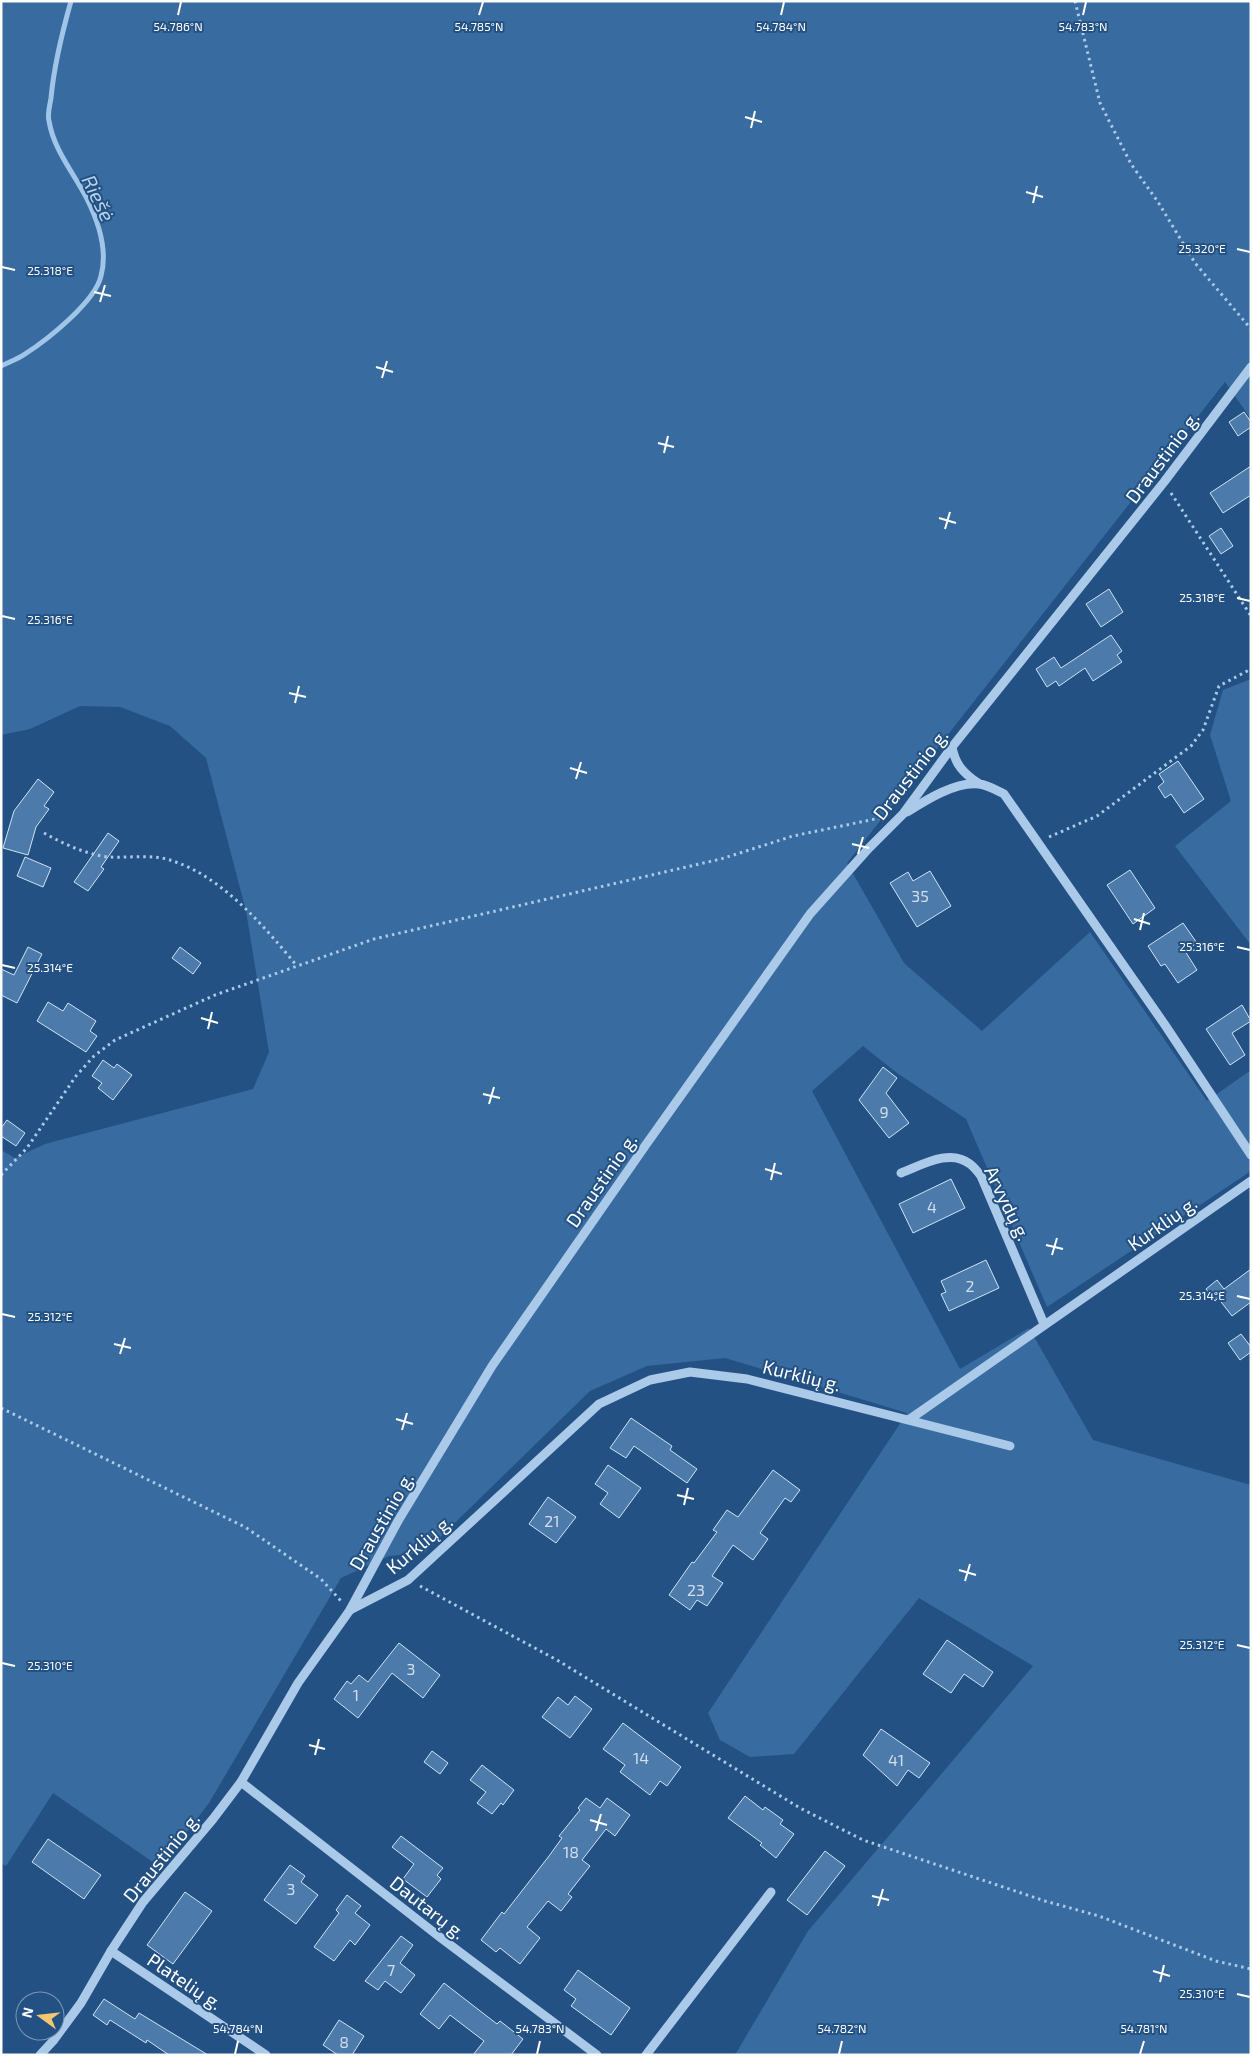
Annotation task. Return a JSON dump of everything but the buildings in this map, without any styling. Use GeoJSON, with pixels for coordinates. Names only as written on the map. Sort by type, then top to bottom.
{"type":"FeatureCollection","features":[{"type":"Feature","properties":{"kind":"street","name":"Draustinio g."},"geometry":{"type":"LineString","coordinates":[[40,2055],[53,2041],[80,2003],[143,1902],[213,1820],[240,1782],[298,1683],[350,1610],[398,1521],[492,1366],[633,1162],[810,914],[869,848],[903,814],[952,747],[1164,482],[1251,367]]}},
{"type":"Feature","properties":{"kind":"street"},"geometry":{"type":"LineString","coordinates":[[952,747],[958,767],[978,783],[1004,794],[1165,1024],[1251,1155]]}},
{"type":"Feature","properties":{"kind":"street"},"geometry":{"type":"LineString","coordinates":[[903,814],[934,795],[978,783]]}},
{"type":"Feature","properties":{"kind":"street","name":"Arvydų g."},"geometry":{"type":"LineString","coordinates":[[902,1173],[942,1157],[956,1158],[970,1163],[982,1176],[1044,1324]]}},
{"type":"Feature","properties":{"kind":"street","name":"Kurklių g."},"geometry":{"type":"LineString","coordinates":[[350,1610],[408,1580],[599,1404],[650,1380],[690,1372],[747,1379],[910,1419],[1251,1181]]}},
{"type":"Feature","properties":{"kind":"street"},"geometry":{"type":"LineString","coordinates":[[910,1419],[1010,1446]]}},
{"type":"Feature","properties":{"kind":"street","name":"Dautarų g."},"geometry":{"type":"LineString","coordinates":[[240,1782],[441,1938],[597,2055]]}},
{"type":"Feature","properties":{"kind":"street"},"geometry":{"type":"LineString","coordinates":[[646,2055],[771,1892]]}},
{"type":"Feature","properties":{"kind":"street","name":"Platelių g."},"geometry":{"type":"LineString","coordinates":[[111,1951],[266,2055]]}},
{"type":"Feature","properties":{"kind":"path"},"geometry":{"type":"LineString","coordinates":[[1075,1],[1100,103],[1130,164],[1158,202],[1195,263],[1251,329]]}},
{"type":"Feature","properties":{"kind":"path"},"geometry":{"type":"LineString","coordinates":[[1164,482],[1251,616]]}},
{"type":"Feature","properties":{"kind":"path"},"geometry":{"type":"LineString","coordinates":[[1037,842],[1097,816],[1192,746],[1203,730],[1218,686],[1251,669]]}},
{"type":"Feature","properties":{"kind":"path"},"geometry":{"type":"LineString","coordinates":[[1,1175],[27,1148],[76,1076],[94,1056],[115,1040],[215,995],[374,939],[721,859],[792,836],[903,814]]}},
{"type":"Feature","properties":{"kind":"path"},"geometry":{"type":"LineString","coordinates":[[44,833],[69,846],[90,853],[108,856],[161,858],[197,872],[216,884],[262,925],[297,966]]}},
{"type":"Feature","properties":{"kind":"path"},"geometry":{"type":"LineString","coordinates":[[1,1408],[245,1527],[321,1579],[350,1610]]}},
{"type":"Feature","properties":{"kind":"path"},"geometry":{"type":"LineString","coordinates":[[408,1580],[556,1660],[800,1808],[863,1840],[1045,1901],[1099,1916],[1216,1961],[1251,1968]]}},
{"type":"Feature","properties":{"kind":"shaded area"},"geometry":{"type":"Polygon","coordinates":[[[1,1],[1251,1],[1251,419],[1225,382],[847,863],[904,963],[982,1031],[1090,932],[1207,1101],[1251,1070],[1251,1171],[1047,1307],[966,1119],[897,1073],[863,1046],[812,1091],[960,1369],[1029,1328],[1093,1440],[1251,1485],[1251,2055],[735,2055],[808,1931],[1033,1666],[919,1598],[794,1754],[750,1757],[720,1740],[708,1713],[907,1413],[725,1358],[647,1366],[590,1391],[424,1553],[389,1556],[341,1578],[209,1803],[160,1867],[53,1793],[6,1866],[1,1863],[1,1150],[15,1158],[45,1144],[253,1089],[269,1052],[246,911],[206,758],[170,726],[120,707],[80,706],[30,729],[1,735],[1,1]]]}},
{"type":"Feature","properties":{"kind":"shaded area"},"geometry":{"type":"Polygon","coordinates":[[[1251,679],[1251,945],[1175,846],[1231,801],[1210,735],[1223,690],[1251,679]]]}},
{"type":"Feature","properties":{"kind":"waterway","name":"Riešė"},"geometry":{"type":"LineString","coordinates":[[1,366],[34,348],[69,320],[90,297],[97,286],[103,266],[103,247],[95,218],[82,189],[55,142],[48,118],[56,61],[71,1]]}}]}
